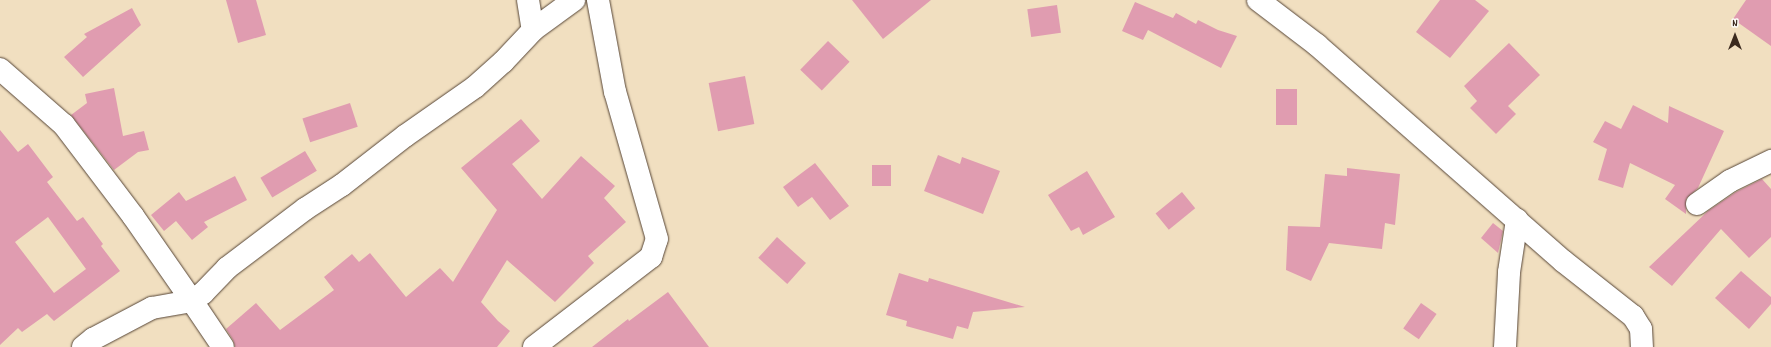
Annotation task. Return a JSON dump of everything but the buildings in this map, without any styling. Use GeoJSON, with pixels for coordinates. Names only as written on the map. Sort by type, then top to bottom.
{"type":"FeatureCollection","features":[{"type":"Feature","properties":{"kind":"street"},"geometry":{"type":"LineString","coordinates":[[528,0],[533,30]]}},
{"type":"Feature","properties":{"kind":"street"},"geometry":{"type":"LineString","coordinates":[[84,347],[94,339],[152,308],[192,301],[203,294],[227,268],[305,209],[342,185],[406,136],[475,87],[503,62],[533,30],[574,0]]}},
{"type":"Feature","properties":{"kind":"street"},"geometry":{"type":"LineString","coordinates":[[534,347],[651,257],[657,239],[615,92],[598,0]]}},
{"type":"Feature","properties":{"kind":"street"},"geometry":{"type":"LineString","coordinates":[[1258,0],[1317,45],[1562,260],[1634,316],[1641,329],[1642,347]]}},
{"type":"Feature","properties":{"kind":"street"},"geometry":{"type":"LineString","coordinates":[[0,69],[64,125],[133,216],[223,347]]}},
{"type":"Feature","properties":{"kind":"street"},"geometry":{"type":"LineString","coordinates":[[1697,204],[1730,181],[1771,162]]}},
{"type":"Feature","properties":{"kind":"street"},"geometry":{"type":"LineString","coordinates":[[1505,347],[1508,277],[1517,220]]}}]}
